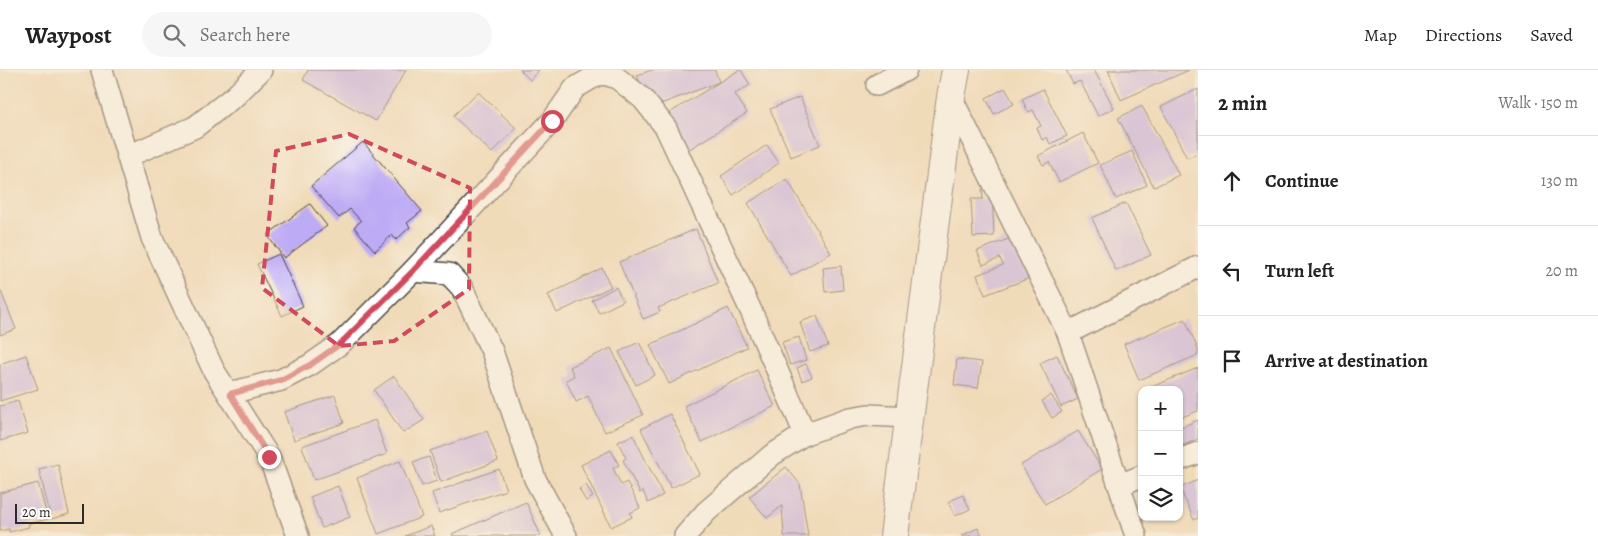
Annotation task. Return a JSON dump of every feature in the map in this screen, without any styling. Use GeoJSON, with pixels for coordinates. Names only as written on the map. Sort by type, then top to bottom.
{"type":"FeatureCollection","features":[{"type":"Feature","properties":{"kind":"street"},"geometry":{"type":"LineString","coordinates":[[102,70],[152,238],[214,371],[269,457],[298,536]]}},
{"type":"Feature","properties":{"kind":"street"},"geometry":{"type":"LineString","coordinates":[[128,156],[195,127],[236,95],[261,70]]}},
{"type":"Feature","properties":{"kind":"street"},"geometry":{"type":"LineString","coordinates":[[877,85],[906,70]]}},
{"type":"Feature","properties":{"kind":"street"},"geometry":{"type":"LineString","coordinates":[[894,536],[956,70]]}},
{"type":"Feature","properties":{"kind":"street"},"geometry":{"type":"LineString","coordinates":[[230,394],[281,380],[310,365],[340,344],[413,271],[552,121],[575,88],[596,72],[617,78],[643,99],[666,128],[744,296],[805,434]]}},
{"type":"Feature","properties":{"kind":"street"},"geometry":{"type":"LineString","coordinates":[[951,97],[1068,333],[1136,536]]}},
{"type":"Feature","properties":{"kind":"street"},"geometry":{"type":"LineString","coordinates":[[1068,333],[1198,267]]}},
{"type":"Feature","properties":{"kind":"street"},"geometry":{"type":"LineString","coordinates":[[413,271],[449,274],[462,288],[492,351],[535,479],[566,536]]}},
{"type":"Feature","properties":{"kind":"street"},"geometry":{"type":"LineString","coordinates":[[685,536],[706,512],[772,455],[805,434],[850,418],[868,415],[910,417]]}},
{"type":"Feature","properties":{"kind":"street"},"geometry":{"type":"LineString","coordinates":[[1183,459],[1198,453]]}},
{"type":"Feature","properties":{"kind":"street"},"geometry":{"type":"LineString","coordinates":[[1119,485],[1138,478]]}},
{"type":"Feature","properties":{"kind":"highlighted area"},"geometry":{"type":"Polygon","coordinates":[[[349,134],[470,188],[469,289],[394,341],[339,346],[262,288],[276,151],[349,134]]]}},
{"type":"Feature","properties":{"kind":"building"},"geometry":{"type":"Polygon","coordinates":[[[308,70],[406,70],[376,121],[303,80],[308,70]]]}},
{"type":"Feature","properties":{"kind":"building"},"geometry":{"type":"Polygon","coordinates":[[[520,70],[539,70],[530,80],[520,70]]]}},
{"type":"Feature","properties":{"kind":"building"},"geometry":{"type":"Polygon","coordinates":[[[652,70],[715,70],[719,82],[650,108],[637,75],[652,70]]]}},
{"type":"Feature","properties":{"kind":"building"},"geometry":{"type":"Polygon","coordinates":[[[741,70],[750,85],[735,94],[747,113],[688,150],[666,115],[741,70]]]}},
{"type":"Feature","properties":{"kind":"building"},"geometry":{"type":"Polygon","coordinates":[[[1066,70],[1094,70],[1114,108],[1098,116],[1080,81],[1073,84],[1066,70]]]}},
{"type":"Feature","properties":{"kind":"building"},"geometry":{"type":"Polygon","coordinates":[[[1108,70],[1189,70],[1121,100],[1108,70]]]}},
{"type":"Feature","properties":{"kind":"building"},"geometry":{"type":"Polygon","coordinates":[[[1005,88],[1014,104],[994,114],[986,98],[1005,88]]]}},
{"type":"Feature","properties":{"kind":"building"},"geometry":{"type":"Polygon","coordinates":[[[1043,89],[1067,136],[1050,144],[1047,137],[1042,140],[1037,128],[1041,126],[1033,110],[1028,112],[1022,99],[1043,89]]]}},
{"type":"Feature","properties":{"kind":"building"},"geometry":{"type":"Polygon","coordinates":[[[1198,89],[1198,153],[1187,158],[1161,107],[1198,89]]]}},
{"type":"Feature","properties":{"kind":"building"},"geometry":{"type":"Polygon","coordinates":[[[478,92],[516,128],[492,153],[453,116],[478,92]]]}},
{"type":"Feature","properties":{"kind":"building"},"geometry":{"type":"Polygon","coordinates":[[[800,97],[820,145],[791,157],[770,109],[800,97]]]}},
{"type":"Feature","properties":{"kind":"building"},"geometry":{"type":"Polygon","coordinates":[[[1142,106],[1179,175],[1154,187],[1118,118],[1142,106]]]}},
{"type":"Feature","properties":{"kind":"building"},"geometry":{"type":"Polygon","coordinates":[[[1083,133],[1098,163],[1059,182],[1049,162],[1043,165],[1038,156],[1083,133]]]}},
{"type":"Feature","properties":{"kind":"building"},"geometry":{"type":"Polygon","coordinates":[[[363,142],[422,211],[407,223],[410,227],[396,240],[392,235],[375,251],[354,227],[361,221],[350,209],[339,218],[311,186],[363,142]]]}},
{"type":"Feature","properties":{"kind":"building"},"geometry":{"type":"Polygon","coordinates":[[[767,145],[779,163],[733,195],[721,176],[767,145]]]}},
{"type":"Feature","properties":{"kind":"building"},"geometry":{"type":"Polygon","coordinates":[[[1132,151],[1147,185],[1116,199],[1100,165],[1132,151]]]}},
{"type":"Feature","properties":{"kind":"building"},"geometry":{"type":"Polygon","coordinates":[[[787,179],[831,253],[791,276],[748,203],[787,179]]]}},
{"type":"Feature","properties":{"kind":"building"},"geometry":{"type":"Polygon","coordinates":[[[992,188],[994,236],[973,237],[971,199],[983,199],[982,189],[992,188]]]}},
{"type":"Feature","properties":{"kind":"building"},"geometry":{"type":"Polygon","coordinates":[[[1126,203],[1151,255],[1116,271],[1092,218],[1126,203]]]}},
{"type":"Feature","properties":{"kind":"building"},"geometry":{"type":"Polygon","coordinates":[[[310,204],[327,226],[284,258],[267,235],[310,204]]]}},
{"type":"Feature","properties":{"kind":"building"},"geometry":{"type":"Polygon","coordinates":[[[696,229],[718,283],[658,308],[660,312],[643,319],[619,262],[696,229]]]}},
{"type":"Feature","properties":{"kind":"building"},"geometry":{"type":"Polygon","coordinates":[[[1019,235],[1035,276],[985,295],[977,275],[1003,265],[1000,258],[983,265],[977,251],[1019,235]]]}},
{"type":"Feature","properties":{"kind":"building"},"geometry":{"type":"Polygon","coordinates":[[[279,254],[303,306],[282,316],[257,264],[279,254]]]}},
{"type":"Feature","properties":{"kind":"building"},"geometry":{"type":"Polygon","coordinates":[[[841,266],[843,290],[825,292],[823,268],[841,266]]]}},
{"type":"Feature","properties":{"kind":"building"},"geometry":{"type":"Polygon","coordinates":[[[602,268],[611,287],[557,313],[548,295],[602,268]]]}},
{"type":"Feature","properties":{"kind":"building"},"geometry":{"type":"Polygon","coordinates":[[[616,287],[623,301],[599,313],[592,300],[616,287]]]}},
{"type":"Feature","properties":{"kind":"building"},"geometry":{"type":"Polygon","coordinates":[[[0,289],[16,329],[0,335],[0,289]]]}},
{"type":"Feature","properties":{"kind":"building"},"geometry":{"type":"Polygon","coordinates":[[[728,308],[747,347],[669,384],[650,345],[728,308]]]}},
{"type":"Feature","properties":{"kind":"building"},"geometry":{"type":"Polygon","coordinates":[[[817,316],[828,346],[810,352],[800,322],[817,316]]]}},
{"type":"Feature","properties":{"kind":"building"},"geometry":{"type":"Polygon","coordinates":[[[1185,319],[1198,349],[1198,355],[1139,380],[1124,344],[1185,319]]]}},
{"type":"Feature","properties":{"kind":"building"},"geometry":{"type":"Polygon","coordinates":[[[799,337],[806,360],[790,365],[782,342],[799,337]]]}},
{"type":"Feature","properties":{"kind":"building"},"geometry":{"type":"Polygon","coordinates":[[[639,342],[655,375],[636,385],[619,352],[639,342]]]}},
{"type":"Feature","properties":{"kind":"building"},"geometry":{"type":"Polygon","coordinates":[[[611,348],[643,415],[605,432],[588,396],[576,402],[566,380],[574,376],[570,367],[611,348]]]}},
{"type":"Feature","properties":{"kind":"building"},"geometry":{"type":"Polygon","coordinates":[[[26,355],[38,389],[0,401],[0,364],[26,355]]]}},
{"type":"Feature","properties":{"kind":"building"},"geometry":{"type":"Polygon","coordinates":[[[1057,355],[1078,399],[1061,407],[1040,363],[1057,355]]]}},
{"type":"Feature","properties":{"kind":"building"},"geometry":{"type":"Polygon","coordinates":[[[957,359],[982,362],[978,388],[954,385],[957,359]]]}},
{"type":"Feature","properties":{"kind":"building"},"geometry":{"type":"Polygon","coordinates":[[[806,364],[812,377],[802,381],[797,368],[806,364]]]}},
{"type":"Feature","properties":{"kind":"building"},"geometry":{"type":"Polygon","coordinates":[[[1198,368],[1198,411],[1183,417],[1183,386],[1154,386],[1198,368]]]}},
{"type":"Feature","properties":{"kind":"building"},"geometry":{"type":"Polygon","coordinates":[[[757,370],[775,406],[702,442],[684,406],[757,370]]]}},
{"type":"Feature","properties":{"kind":"building"},"geometry":{"type":"Polygon","coordinates":[[[394,376],[424,420],[403,433],[374,390],[394,376]]]}},
{"type":"Feature","properties":{"kind":"building"},"geometry":{"type":"Polygon","coordinates":[[[335,395],[344,423],[294,440],[284,412],[335,395]]]}},
{"type":"Feature","properties":{"kind":"building"},"geometry":{"type":"Polygon","coordinates":[[[1051,395],[1062,412],[1052,418],[1042,401],[1051,395]]]}},
{"type":"Feature","properties":{"kind":"building"},"geometry":{"type":"Polygon","coordinates":[[[18,401],[28,433],[0,441],[0,406],[18,401]]]}},
{"type":"Feature","properties":{"kind":"building"},"geometry":{"type":"Polygon","coordinates":[[[670,414],[700,474],[671,488],[641,429],[670,414]]]}},
{"type":"Feature","properties":{"kind":"building"},"geometry":{"type":"Polygon","coordinates":[[[375,420],[387,454],[314,480],[302,446],[375,420]]]}},
{"type":"Feature","properties":{"kind":"building"},"geometry":{"type":"Polygon","coordinates":[[[1198,420],[1198,439],[1183,445],[1183,426],[1198,420]]]}},
{"type":"Feature","properties":{"kind":"building"},"geometry":{"type":"Polygon","coordinates":[[[487,431],[498,461],[441,482],[430,451],[487,431]]]}},
{"type":"Feature","properties":{"kind":"building"},"geometry":{"type":"Polygon","coordinates":[[[1078,431],[1102,469],[1045,504],[1021,465],[1078,431]]]}},
{"type":"Feature","properties":{"kind":"building"},"geometry":{"type":"Polygon","coordinates":[[[633,435],[663,495],[648,503],[643,491],[640,493],[623,460],[626,458],[618,442],[633,435]]]}},
{"type":"Feature","properties":{"kind":"building"},"geometry":{"type":"Polygon","coordinates":[[[611,450],[619,465],[613,468],[621,485],[627,482],[640,508],[630,513],[632,517],[611,527],[581,465],[611,450]]]}},
{"type":"Feature","properties":{"kind":"building"},"geometry":{"type":"Polygon","coordinates":[[[429,457],[437,481],[422,486],[413,462],[429,457]]]}},
{"type":"Feature","properties":{"kind":"building"},"geometry":{"type":"Polygon","coordinates":[[[400,461],[422,517],[378,534],[357,478],[400,461]]]}},
{"type":"Feature","properties":{"kind":"building"},"geometry":{"type":"Polygon","coordinates":[[[58,464],[69,514],[51,519],[39,469],[58,464]]]}},
{"type":"Feature","properties":{"kind":"building"},"geometry":{"type":"Polygon","coordinates":[[[786,467],[800,484],[808,536],[784,536],[782,506],[767,518],[749,497],[786,467]]]}},
{"type":"Feature","properties":{"kind":"building"},"geometry":{"type":"Polygon","coordinates":[[[499,469],[506,490],[439,513],[432,493],[499,469]]]}},
{"type":"Feature","properties":{"kind":"building"},"geometry":{"type":"Polygon","coordinates":[[[1198,480],[1198,518],[1194,520],[1183,495],[1183,487],[1198,480]]]}},
{"type":"Feature","properties":{"kind":"building"},"geometry":{"type":"Polygon","coordinates":[[[38,483],[48,519],[28,524],[29,527],[9,532],[9,529],[0,531],[0,493],[38,483]]]}},
{"type":"Feature","properties":{"kind":"building"},"geometry":{"type":"Polygon","coordinates":[[[586,485],[593,497],[586,501],[579,489],[586,485]]]}},
{"type":"Feature","properties":{"kind":"building"},"geometry":{"type":"Polygon","coordinates":[[[338,486],[350,517],[322,528],[310,497],[338,486]]]}},
{"type":"Feature","properties":{"kind":"building"},"geometry":{"type":"Polygon","coordinates":[[[963,495],[970,509],[955,516],[948,502],[963,495]]]}},
{"type":"Feature","properties":{"kind":"building"},"geometry":{"type":"Polygon","coordinates":[[[526,502],[541,536],[453,536],[452,534],[526,502]]]}},
{"type":"Feature","properties":{"kind":"building"},"geometry":{"type":"Polygon","coordinates":[[[431,526],[435,536],[405,536],[431,526]]]}},
{"type":"Feature","properties":{"kind":"building"},"geometry":{"type":"Polygon","coordinates":[[[978,528],[982,536],[961,536],[978,528]]]}},
{"type":"Feature","properties":{"kind":"route"},"geometry":{"type":"LineString","coordinates":[[269,457],[230,394],[281,380],[310,365],[340,344],[413,271],[552,121]]}}]}
